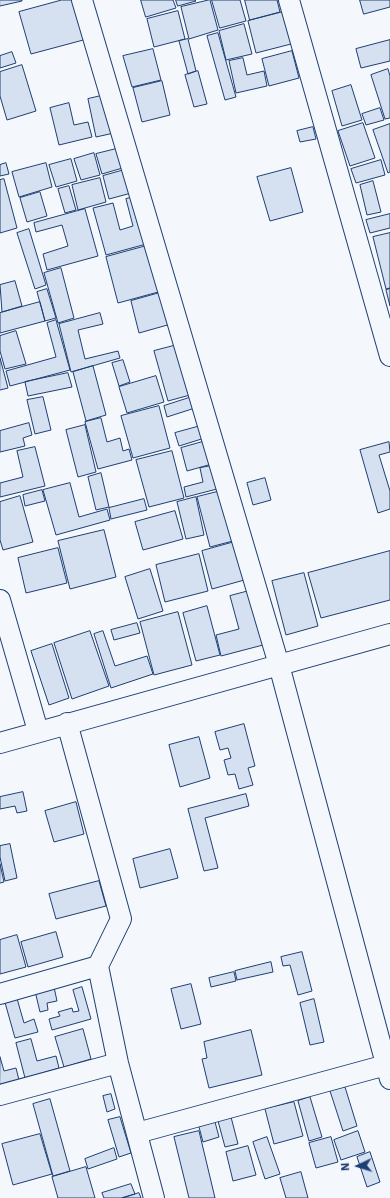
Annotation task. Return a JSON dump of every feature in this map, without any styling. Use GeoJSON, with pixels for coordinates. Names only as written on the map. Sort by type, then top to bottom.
{"type":"FeatureCollection","features":[{"type":"Feature","properties":{"kind":"street"},"geometry":{"type":"LineString","coordinates":[[82,0],[279,665],[387,1060],[137,1133]]}},
{"type":"Feature","properties":{"kind":"street"},"geometry":{"type":"LineString","coordinates":[[289,0],[390,356]]}},
{"type":"Feature","properties":{"kind":"street"},"geometry":{"type":"LineString","coordinates":[[0,600],[38,731]]}},
{"type":"Feature","properties":{"kind":"street"},"geometry":{"type":"LineString","coordinates":[[0,743],[38,731],[390,634]]}},
{"type":"Feature","properties":{"kind":"street"},"geometry":{"type":"LineString","coordinates":[[67,724],[121,919],[98,966],[118,1063],[154,1198]]}},
{"type":"Feature","properties":{"kind":"street"},"geometry":{"type":"LineString","coordinates":[[0,994],[98,966]]}},
{"type":"Feature","properties":{"kind":"street"},"geometry":{"type":"LineString","coordinates":[[0,1095],[118,1063]]}},
{"type":"Feature","properties":{"kind":"building"},"geometry":{"type":"Polygon","coordinates":[[[0,0],[22,0],[22,1],[0,6],[0,0]]]}},
{"type":"Feature","properties":{"kind":"building"},"geometry":{"type":"Polygon","coordinates":[[[62,0],[76,0],[87,39],[31,54],[19,12],[62,0]]]}},
{"type":"Feature","properties":{"kind":"building"},"geometry":{"type":"Polygon","coordinates":[[[141,0],[173,0],[176,8],[146,17],[141,0]]]}},
{"type":"Feature","properties":{"kind":"building"},"geometry":{"type":"Polygon","coordinates":[[[176,0],[195,0],[196,1],[178,6],[176,0]]]}},
{"type":"Feature","properties":{"kind":"building"},"geometry":{"type":"Polygon","coordinates":[[[210,0],[218,30],[189,39],[181,7],[210,0]]]}},
{"type":"Feature","properties":{"kind":"building"},"geometry":{"type":"Polygon","coordinates":[[[212,0],[240,0],[246,21],[220,28],[212,0]]]}},
{"type":"Feature","properties":{"kind":"building"},"geometry":{"type":"Polygon","coordinates":[[[245,0],[277,0],[280,12],[250,20],[245,0]]]}},
{"type":"Feature","properties":{"kind":"building"},"geometry":{"type":"Polygon","coordinates":[[[360,0],[390,0],[390,7],[364,14],[360,0]]]}},
{"type":"Feature","properties":{"kind":"building"},"geometry":{"type":"Polygon","coordinates":[[[178,11],[185,39],[154,47],[147,19],[178,11]]]}},
{"type":"Feature","properties":{"kind":"building"},"geometry":{"type":"Polygon","coordinates":[[[283,12],[291,44],[256,53],[248,21],[283,12]]]}},
{"type":"Feature","properties":{"kind":"building"},"geometry":{"type":"Polygon","coordinates":[[[244,24],[252,54],[226,60],[219,31],[244,24]]]}},
{"type":"Feature","properties":{"kind":"building"},"geometry":{"type":"Polygon","coordinates":[[[218,33],[236,97],[225,100],[207,36],[218,33]]]}},
{"type":"Feature","properties":{"kind":"building"},"geometry":{"type":"Polygon","coordinates":[[[188,39],[196,71],[188,74],[179,41],[188,39]]]}},
{"type":"Feature","properties":{"kind":"building"},"geometry":{"type":"Polygon","coordinates":[[[390,40],[390,61],[361,68],[356,49],[390,40]]]}},
{"type":"Feature","properties":{"kind":"building"},"geometry":{"type":"Polygon","coordinates":[[[153,49],[161,80],[132,87],[123,56],[153,49]]]}},
{"type":"Feature","properties":{"kind":"building"},"geometry":{"type":"Polygon","coordinates":[[[292,51],[299,78],[269,86],[262,59],[292,51]]]}},
{"type":"Feature","properties":{"kind":"building"},"geometry":{"type":"Polygon","coordinates":[[[12,52],[16,63],[0,68],[0,56],[12,52]]]}},
{"type":"Feature","properties":{"kind":"building"},"geometry":{"type":"Polygon","coordinates":[[[243,58],[247,75],[264,71],[267,86],[236,93],[229,61],[243,58]]]}},
{"type":"Feature","properties":{"kind":"building"},"geometry":{"type":"Polygon","coordinates":[[[22,65],[36,111],[7,120],[0,96],[0,72],[22,65]]]}},
{"type":"Feature","properties":{"kind":"building"},"geometry":{"type":"Polygon","coordinates":[[[388,69],[390,76],[390,118],[385,119],[371,75],[388,69]]]}},
{"type":"Feature","properties":{"kind":"building"},"geometry":{"type":"Polygon","coordinates":[[[198,71],[207,104],[194,107],[185,75],[198,71]]]}},
{"type":"Feature","properties":{"kind":"building"},"geometry":{"type":"Polygon","coordinates":[[[162,81],[170,115],[142,122],[133,88],[162,81]]]}},
{"type":"Feature","properties":{"kind":"building"},"geometry":{"type":"Polygon","coordinates":[[[351,85],[362,120],[342,126],[332,91],[351,85]]]}},
{"type":"Feature","properties":{"kind":"building"},"geometry":{"type":"Polygon","coordinates":[[[105,95],[114,133],[96,137],[88,99],[105,95]]]}},
{"type":"Feature","properties":{"kind":"building"},"geometry":{"type":"Polygon","coordinates":[[[69,103],[74,125],[88,122],[92,137],[59,145],[50,108],[69,103]]]}},
{"type":"Feature","properties":{"kind":"building"},"geometry":{"type":"Polygon","coordinates":[[[380,108],[384,120],[366,125],[362,114],[380,108]]]}},
{"type":"Feature","properties":{"kind":"building"},"geometry":{"type":"Polygon","coordinates":[[[363,123],[375,158],[350,166],[338,131],[363,123]]]}},
{"type":"Feature","properties":{"kind":"building"},"geometry":{"type":"Polygon","coordinates":[[[390,124],[390,172],[388,173],[373,130],[390,124]]]}},
{"type":"Feature","properties":{"kind":"building"},"geometry":{"type":"Polygon","coordinates":[[[313,127],[316,139],[300,142],[297,131],[313,127]]]}},
{"type":"Feature","properties":{"kind":"building"},"geometry":{"type":"Polygon","coordinates":[[[120,148],[126,167],[102,174],[96,154],[120,148]]]}},
{"type":"Feature","properties":{"kind":"building"},"geometry":{"type":"Polygon","coordinates":[[[94,153],[100,175],[81,180],[74,159],[94,153]]]}},
{"type":"Feature","properties":{"kind":"building"},"geometry":{"type":"Polygon","coordinates":[[[71,159],[77,181],[56,187],[49,165],[71,159]]]}},
{"type":"Feature","properties":{"kind":"building"},"geometry":{"type":"Polygon","coordinates":[[[381,160],[385,175],[356,183],[351,169],[381,160]]]}},
{"type":"Feature","properties":{"kind":"building"},"geometry":{"type":"Polygon","coordinates":[[[6,163],[9,174],[0,176],[0,165],[6,163]]]}},
{"type":"Feature","properties":{"kind":"building"},"geometry":{"type":"Polygon","coordinates":[[[46,163],[52,187],[19,197],[12,172],[46,163]]]}},
{"type":"Feature","properties":{"kind":"building"},"geometry":{"type":"Polygon","coordinates":[[[291,168],[303,212],[270,221],[257,177],[291,168]]]}},
{"type":"Feature","properties":{"kind":"building"},"geometry":{"type":"Polygon","coordinates":[[[128,169],[135,192],[109,199],[103,176],[128,169]]]}},
{"type":"Feature","properties":{"kind":"building"},"geometry":{"type":"Polygon","coordinates":[[[100,178],[106,202],[78,210],[72,185],[100,178]]]}},
{"type":"Feature","properties":{"kind":"building"},"geometry":{"type":"Polygon","coordinates":[[[4,179],[17,228],[0,233],[0,180],[4,179]]]}},
{"type":"Feature","properties":{"kind":"building"},"geometry":{"type":"Polygon","coordinates":[[[373,181],[381,212],[367,215],[360,185],[373,181]]]}},
{"type":"Feature","properties":{"kind":"building"},"geometry":{"type":"Polygon","coordinates":[[[69,186],[76,210],[65,213],[58,189],[69,186]]]}},
{"type":"Feature","properties":{"kind":"building"},"geometry":{"type":"Polygon","coordinates":[[[40,192],[47,216],[27,222],[20,198],[40,192]]]}},
{"type":"Feature","properties":{"kind":"building"},"geometry":{"type":"Polygon","coordinates":[[[138,196],[150,243],[106,255],[93,208],[113,203],[120,230],[133,226],[126,199],[138,196]]]}},
{"type":"Feature","properties":{"kind":"building"},"geometry":{"type":"Polygon","coordinates":[[[85,209],[98,256],[47,270],[43,254],[68,246],[62,225],[36,232],[34,223],[85,209]]]}},
{"type":"Feature","properties":{"kind":"building"},"geometry":{"type":"Polygon","coordinates":[[[390,214],[390,228],[370,233],[366,220],[390,214]]]}},
{"type":"Feature","properties":{"kind":"building"},"geometry":{"type":"Polygon","coordinates":[[[29,229],[46,285],[35,289],[17,233],[29,229]]]}},
{"type":"Feature","properties":{"kind":"building"},"geometry":{"type":"Polygon","coordinates":[[[390,233],[390,288],[386,289],[373,237],[390,233]]]}},
{"type":"Feature","properties":{"kind":"building"},"geometry":{"type":"Polygon","coordinates":[[[150,245],[162,291],[118,303],[106,257],[150,245]]]}},
{"type":"Feature","properties":{"kind":"building"},"geometry":{"type":"Polygon","coordinates":[[[61,268],[74,318],[58,323],[44,273],[61,268]]]}},
{"type":"Feature","properties":{"kind":"building"},"geometry":{"type":"Polygon","coordinates":[[[15,281],[22,306],[2,312],[0,285],[15,281]]]}},
{"type":"Feature","properties":{"kind":"building"},"geometry":{"type":"Polygon","coordinates":[[[47,289],[56,318],[45,321],[37,292],[47,289]]]}},
{"type":"Feature","properties":{"kind":"building"},"geometry":{"type":"Polygon","coordinates":[[[390,289],[390,306],[386,290],[390,289]]]}},
{"type":"Feature","properties":{"kind":"building"},"geometry":{"type":"Polygon","coordinates":[[[163,292],[171,324],[139,333],[131,301],[163,292]]]}},
{"type":"Feature","properties":{"kind":"building"},"geometry":{"type":"Polygon","coordinates":[[[40,302],[45,321],[0,333],[0,313],[40,302]]]}},
{"type":"Feature","properties":{"kind":"building"},"geometry":{"type":"Polygon","coordinates":[[[100,313],[103,324],[78,330],[85,359],[118,351],[120,358],[71,372],[59,324],[100,313]]]}},
{"type":"Feature","properties":{"kind":"building"},"geometry":{"type":"Polygon","coordinates":[[[56,320],[70,370],[10,386],[6,371],[56,357],[47,323],[56,320]]]}},
{"type":"Feature","properties":{"kind":"building"},"geometry":{"type":"Polygon","coordinates":[[[16,331],[26,364],[5,369],[0,351],[0,336],[16,331]]]}},
{"type":"Feature","properties":{"kind":"building"},"geometry":{"type":"Polygon","coordinates":[[[177,345],[190,395],[168,401],[154,351],[177,345]]]}},
{"type":"Feature","properties":{"kind":"building"},"geometry":{"type":"Polygon","coordinates":[[[0,358],[8,388],[0,390],[0,358]]]}},
{"type":"Feature","properties":{"kind":"building"},"geometry":{"type":"Polygon","coordinates":[[[123,360],[130,382],[119,386],[112,363],[123,360]]]}},
{"type":"Feature","properties":{"kind":"building"},"geometry":{"type":"Polygon","coordinates":[[[93,366],[106,415],[86,421],[73,372],[93,366]]]}},
{"type":"Feature","properties":{"kind":"building"},"geometry":{"type":"Polygon","coordinates":[[[68,373],[72,387],[28,396],[25,382],[68,373]]]}},
{"type":"Feature","properties":{"kind":"building"},"geometry":{"type":"Polygon","coordinates":[[[156,376],[164,402],[127,413],[119,387],[156,376]]]}},
{"type":"Feature","properties":{"kind":"building"},"geometry":{"type":"Polygon","coordinates":[[[43,397],[51,430],[35,434],[27,400],[43,397]]]}},
{"type":"Feature","properties":{"kind":"building"},"geometry":{"type":"Polygon","coordinates":[[[192,397],[195,408],[167,417],[164,406],[192,397]]]}},
{"type":"Feature","properties":{"kind":"building"},"geometry":{"type":"Polygon","coordinates":[[[159,406],[170,448],[133,458],[121,416],[159,406]]]}},
{"type":"Feature","properties":{"kind":"building"},"geometry":{"type":"Polygon","coordinates":[[[101,418],[107,442],[120,438],[123,451],[129,449],[132,460],[98,469],[85,422],[101,418]]]}},
{"type":"Feature","properties":{"kind":"building"},"geometry":{"type":"Polygon","coordinates":[[[29,423],[32,435],[23,438],[25,446],[0,452],[0,431],[29,423]]]}},
{"type":"Feature","properties":{"kind":"building"},"geometry":{"type":"Polygon","coordinates":[[[85,425],[96,472],[78,477],[66,430],[85,425]]]}},
{"type":"Feature","properties":{"kind":"building"},"geometry":{"type":"Polygon","coordinates":[[[204,425],[208,437],[179,446],[175,433],[204,425]]]}},
{"type":"Feature","properties":{"kind":"building"},"geometry":{"type":"Polygon","coordinates":[[[206,441],[212,464],[187,471],[181,448],[206,441]]]}},
{"type":"Feature","properties":{"kind":"building"},"geometry":{"type":"Polygon","coordinates":[[[389,442],[390,452],[379,455],[390,491],[390,509],[378,513],[360,450],[389,442]]]}},
{"type":"Feature","properties":{"kind":"building"},"geometry":{"type":"Polygon","coordinates":[[[35,447],[45,486],[0,497],[0,483],[23,477],[17,451],[35,447]]]}},
{"type":"Feature","properties":{"kind":"building"},"geometry":{"type":"Polygon","coordinates":[[[172,451],[184,498],[149,507],[136,460],[172,451]]]}},
{"type":"Feature","properties":{"kind":"building"},"geometry":{"type":"Polygon","coordinates":[[[211,466],[217,489],[186,497],[184,487],[203,482],[200,468],[211,466]]]}},
{"type":"Feature","properties":{"kind":"building"},"geometry":{"type":"Polygon","coordinates":[[[101,473],[109,507],[96,510],[88,477],[101,473]]]}},
{"type":"Feature","properties":{"kind":"building"},"geometry":{"type":"Polygon","coordinates":[[[265,478],[271,500],[253,505],[247,483],[265,478]]]}},
{"type":"Feature","properties":{"kind":"building"},"geometry":{"type":"Polygon","coordinates":[[[70,483],[79,517],[107,509],[110,520],[56,535],[43,490],[70,483]]]}},
{"type":"Feature","properties":{"kind":"building"},"geometry":{"type":"Polygon","coordinates":[[[42,490],[45,501],[25,506],[23,495],[42,490]]]}},
{"type":"Feature","properties":{"kind":"building"},"geometry":{"type":"Polygon","coordinates":[[[221,491],[233,541],[210,547],[197,497],[221,491]]]}},
{"type":"Feature","properties":{"kind":"building"},"geometry":{"type":"Polygon","coordinates":[[[20,496],[33,542],[3,550],[0,540],[0,502],[20,496]]]}},
{"type":"Feature","properties":{"kind":"building"},"geometry":{"type":"Polygon","coordinates":[[[196,497],[204,535],[186,539],[177,502],[196,497]]]}},
{"type":"Feature","properties":{"kind":"building"},"geometry":{"type":"Polygon","coordinates":[[[144,499],[147,510],[111,519],[109,508],[144,499]]]}},
{"type":"Feature","properties":{"kind":"building"},"geometry":{"type":"Polygon","coordinates":[[[175,511],[183,539],[143,550],[135,522],[175,511]]]}},
{"type":"Feature","properties":{"kind":"building"},"geometry":{"type":"Polygon","coordinates":[[[104,530],[116,577],[70,589],[58,541],[104,530]]]}},
{"type":"Feature","properties":{"kind":"building"},"geometry":{"type":"Polygon","coordinates":[[[238,541],[248,579],[212,589],[202,551],[238,541]]]}},
{"type":"Feature","properties":{"kind":"building"},"geometry":{"type":"Polygon","coordinates":[[[58,548],[67,583],[26,593],[18,558],[58,548]]]}},
{"type":"Feature","properties":{"kind":"building"},"geometry":{"type":"Polygon","coordinates":[[[390,551],[390,600],[321,618],[308,573],[390,551]]]}},
{"type":"Feature","properties":{"kind":"building"},"geometry":{"type":"Polygon","coordinates":[[[199,554],[208,591],[165,602],[156,565],[199,554]]]}},
{"type":"Feature","properties":{"kind":"building"},"geometry":{"type":"Polygon","coordinates":[[[150,569],[163,611],[138,619],[125,577],[150,569]]]}},
{"type":"Feature","properties":{"kind":"building"},"geometry":{"type":"Polygon","coordinates":[[[304,573],[318,626],[286,635],[272,581],[304,573]]]}},
{"type":"Feature","properties":{"kind":"building"},"geometry":{"type":"Polygon","coordinates":[[[249,591],[263,645],[221,656],[216,635],[239,629],[230,596],[249,591]]]}},
{"type":"Feature","properties":{"kind":"building"},"geometry":{"type":"Polygon","coordinates":[[[207,606],[220,655],[196,661],[183,613],[207,606]]]}},
{"type":"Feature","properties":{"kind":"building"},"geometry":{"type":"Polygon","coordinates":[[[178,612],[192,665],[154,675],[140,622],[178,612]]]}},
{"type":"Feature","properties":{"kind":"building"},"geometry":{"type":"Polygon","coordinates":[[[137,623],[140,633],[114,640],[111,630],[137,623]]]}},
{"type":"Feature","properties":{"kind":"building"},"geometry":{"type":"Polygon","coordinates":[[[90,631],[109,686],[72,699],[54,643],[90,631]]]}},
{"type":"Feature","properties":{"kind":"building"},"geometry":{"type":"Polygon","coordinates":[[[103,631],[115,666],[147,656],[153,674],[111,688],[94,634],[103,631]]]}},
{"type":"Feature","properties":{"kind":"building"},"geometry":{"type":"Polygon","coordinates":[[[52,644],[69,698],[49,705],[31,651],[52,644]]]}},
{"type":"Feature","properties":{"kind":"building"},"geometry":{"type":"Polygon","coordinates":[[[244,724],[255,766],[248,768],[253,785],[239,789],[235,774],[228,775],[224,760],[231,758],[228,748],[220,750],[215,732],[244,724]]]}},
{"type":"Feature","properties":{"kind":"building"},"geometry":{"type":"Polygon","coordinates":[[[199,737],[210,778],[180,787],[169,745],[199,737]]]}},
{"type":"Feature","properties":{"kind":"building"},"geometry":{"type":"Polygon","coordinates":[[[23,792],[27,811],[17,813],[15,806],[0,809],[0,797],[23,792]]]}},
{"type":"Feature","properties":{"kind":"building"},"geometry":{"type":"Polygon","coordinates":[[[246,794],[249,806],[205,818],[218,868],[204,871],[188,809],[246,794]]]}},
{"type":"Feature","properties":{"kind":"building"},"geometry":{"type":"Polygon","coordinates":[[[76,802],[84,834],[54,842],[45,811],[76,802]]]}},
{"type":"Feature","properties":{"kind":"building"},"geometry":{"type":"Polygon","coordinates":[[[10,844],[17,878],[5,881],[0,857],[0,846],[10,844]]]}},
{"type":"Feature","properties":{"kind":"building"},"geometry":{"type":"Polygon","coordinates":[[[170,849],[178,878],[140,888],[133,859],[170,849]]]}},
{"type":"Feature","properties":{"kind":"building"},"geometry":{"type":"Polygon","coordinates":[[[0,864],[4,882],[0,883],[0,864]]]}},
{"type":"Feature","properties":{"kind":"building"},"geometry":{"type":"Polygon","coordinates":[[[99,881],[106,906],[56,919],[49,894],[99,881]]]}},
{"type":"Feature","properties":{"kind":"building"},"geometry":{"type":"Polygon","coordinates":[[[56,932],[63,957],[28,967],[21,942],[56,932]]]}},
{"type":"Feature","properties":{"kind":"building"},"geometry":{"type":"Polygon","coordinates":[[[17,935],[26,967],[0,974],[0,940],[17,935]]]}},
{"type":"Feature","properties":{"kind":"building"},"geometry":{"type":"Polygon","coordinates":[[[302,952],[312,991],[298,995],[290,965],[283,966],[281,957],[302,952]]]}},
{"type":"Feature","properties":{"kind":"building"},"geometry":{"type":"Polygon","coordinates":[[[271,962],[273,972],[237,980],[235,971],[271,962]]]}},
{"type":"Feature","properties":{"kind":"building"},"geometry":{"type":"Polygon","coordinates":[[[234,972],[236,981],[211,987],[209,978],[234,972]]]}},
{"type":"Feature","properties":{"kind":"building"},"geometry":{"type":"Polygon","coordinates":[[[191,984],[201,1024],[181,1029],[171,989],[191,984]]]}},
{"type":"Feature","properties":{"kind":"building"},"geometry":{"type":"Polygon","coordinates":[[[54,987],[57,1001],[47,1003],[48,1010],[40,1012],[35,991],[54,987]]]}},
{"type":"Feature","properties":{"kind":"building"},"geometry":{"type":"Polygon","coordinates":[[[82,987],[91,1019],[52,1030],[49,1019],[60,1016],[58,1012],[72,1008],[73,1012],[79,1011],[73,990],[82,987]]]}},
{"type":"Feature","properties":{"kind":"building"},"geometry":{"type":"Polygon","coordinates":[[[16,995],[24,1023],[34,1019],[38,1032],[15,1038],[4,999],[16,995]]]}},
{"type":"Feature","properties":{"kind":"building"},"geometry":{"type":"Polygon","coordinates":[[[314,999],[324,1042],[310,1045],[300,1003],[314,999]]]}},
{"type":"Feature","properties":{"kind":"building"},"geometry":{"type":"Polygon","coordinates":[[[83,1029],[91,1059],[64,1067],[55,1037],[83,1029]]]}},
{"type":"Feature","properties":{"kind":"building"},"geometry":{"type":"Polygon","coordinates":[[[251,1030],[262,1075],[209,1088],[202,1059],[207,1058],[204,1042],[251,1030]]]}},
{"type":"Feature","properties":{"kind":"building"},"geometry":{"type":"Polygon","coordinates":[[[31,1039],[37,1061],[56,1056],[59,1068],[25,1078],[16,1043],[31,1039]]]}},
{"type":"Feature","properties":{"kind":"building"},"geometry":{"type":"Polygon","coordinates":[[[0,1057],[4,1071],[16,1068],[19,1080],[0,1085],[0,1057]]]}},
{"type":"Feature","properties":{"kind":"building"},"geometry":{"type":"Polygon","coordinates":[[[345,1087],[357,1126],[343,1131],[330,1091],[345,1087]]]}},
{"type":"Feature","properties":{"kind":"building"},"geometry":{"type":"Polygon","coordinates":[[[111,1094],[115,1109],[107,1112],[103,1096],[111,1094]]]}},
{"type":"Feature","properties":{"kind":"building"},"geometry":{"type":"Polygon","coordinates":[[[310,1097],[322,1137],[309,1141],[298,1101],[310,1097]]]}},
{"type":"Feature","properties":{"kind":"building"},"geometry":{"type":"Polygon","coordinates":[[[50,1099],[70,1171],[53,1176],[33,1104],[50,1099]]]}},
{"type":"Feature","properties":{"kind":"building"},"geometry":{"type":"Polygon","coordinates":[[[294,1102],[303,1136],[274,1144],[265,1109],[294,1102]]]}},
{"type":"Feature","properties":{"kind":"building"},"geometry":{"type":"Polygon","coordinates":[[[120,1117],[131,1153],[119,1157],[108,1120],[120,1117]]]}},
{"type":"Feature","properties":{"kind":"building"},"geometry":{"type":"Polygon","coordinates":[[[231,1117],[238,1144],[225,1147],[218,1121],[231,1117]]]}},
{"type":"Feature","properties":{"kind":"building"},"geometry":{"type":"Polygon","coordinates":[[[215,1122],[219,1137],[203,1142],[199,1127],[215,1122]]]}},
{"type":"Feature","properties":{"kind":"building"},"geometry":{"type":"Polygon","coordinates":[[[199,1131],[215,1198],[189,1198],[174,1137],[199,1131]]]}},
{"type":"Feature","properties":{"kind":"building"},"geometry":{"type":"Polygon","coordinates":[[[358,1131],[365,1152],[341,1160],[334,1140],[358,1131]]]}},
{"type":"Feature","properties":{"kind":"building"},"geometry":{"type":"Polygon","coordinates":[[[40,1134],[52,1174],[13,1185],[2,1144],[40,1134]]]}},
{"type":"Feature","properties":{"kind":"building"},"geometry":{"type":"Polygon","coordinates":[[[267,1137],[280,1174],[265,1179],[253,1142],[267,1137]]]}},
{"type":"Feature","properties":{"kind":"building"},"geometry":{"type":"Polygon","coordinates":[[[331,1137],[338,1162],[316,1168],[309,1143],[331,1137]]]}},
{"type":"Feature","properties":{"kind":"building"},"geometry":{"type":"Polygon","coordinates":[[[248,1146],[256,1175],[233,1181],[226,1152],[248,1146]]]}},
{"type":"Feature","properties":{"kind":"building"},"geometry":{"type":"Polygon","coordinates":[[[114,1148],[117,1159],[88,1169],[85,1159],[114,1148]]]}},
{"type":"Feature","properties":{"kind":"building"},"geometry":{"type":"Polygon","coordinates":[[[370,1152],[380,1182],[367,1187],[357,1157],[370,1152]]]}},
{"type":"Feature","properties":{"kind":"building"},"geometry":{"type":"Polygon","coordinates":[[[86,1167],[95,1198],[58,1198],[52,1177],[86,1167]]]}},
{"type":"Feature","properties":{"kind":"building"},"geometry":{"type":"Polygon","coordinates":[[[301,1172],[308,1198],[286,1198],[280,1178],[301,1172]]]}},
{"type":"Feature","properties":{"kind":"building"},"geometry":{"type":"Polygon","coordinates":[[[131,1184],[135,1194],[121,1198],[104,1198],[102,1193],[131,1184]]]}},
{"type":"Feature","properties":{"kind":"building"},"geometry":{"type":"Polygon","coordinates":[[[139,1193],[141,1198],[123,1198],[139,1193]]]}}]}
